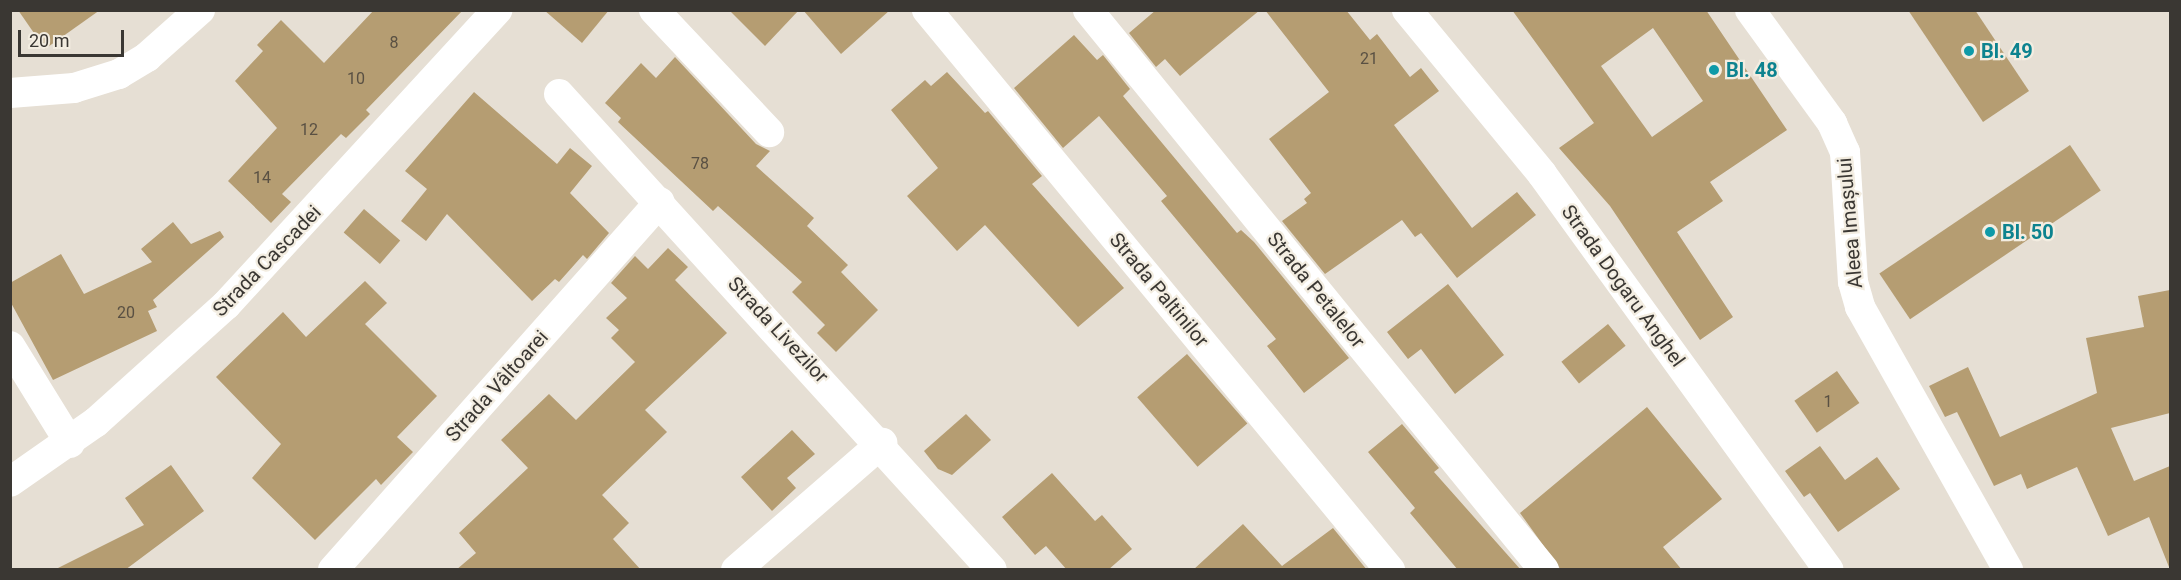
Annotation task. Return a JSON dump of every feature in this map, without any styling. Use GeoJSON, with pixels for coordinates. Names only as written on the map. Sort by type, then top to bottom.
{"type":"FeatureCollection","features":[{"type":"Feature","properties":{"kind":"street"},"geometry":{"type":"LineString","coordinates":[[10,93],[74,88],[119,74],[147,57],[200,10]]}},
{"type":"Feature","properties":{"kind":"street","name":"Strada Cascadei"},"geometry":{"type":"LineString","coordinates":[[10,482],[70,442],[226,305],[497,10]]}},
{"type":"Feature","properties":{"kind":"street"},"geometry":{"type":"LineString","coordinates":[[654,10],[769,132]]}},
{"type":"Feature","properties":{"kind":"street","name":"Strada Paltinilor"},"geometry":{"type":"LineString","coordinates":[[927,10],[1390,570]]}},
{"type":"Feature","properties":{"kind":"street","name":"Strada Petalelor"},"geometry":{"type":"LineString","coordinates":[[1088,10],[1544,570]]}},
{"type":"Feature","properties":{"kind":"street","name":"Strada Dogaru Anghel"},"geometry":{"type":"LineString","coordinates":[[1407,10],[1542,174],[1829,570]]}},
{"type":"Feature","properties":{"kind":"street","name":"Aleea Imașului"},"geometry":{"type":"LineString","coordinates":[[1750,10],[1832,123],[1845,152],[1853,282],[1860,308],[2008,570]]}},
{"type":"Feature","properties":{"kind":"street","name":"Strada Livezilor"},"geometry":{"type":"LineString","coordinates":[[560,94],[882,444],[992,570]]}},
{"type":"Feature","properties":{"kind":"street","name":"Strada Vâltoarei"},"geometry":{"type":"LineString","coordinates":[[333,570],[660,202]]}},
{"type":"Feature","properties":{"kind":"street"},"geometry":{"type":"LineString","coordinates":[[10,346],[70,442]]}},
{"type":"Feature","properties":{"kind":"street"},"geometry":{"type":"LineString","coordinates":[[736,570],[882,444]]}},
{"type":"Feature","properties":{"kind":"building"},"geometry":{"type":"Polygon","coordinates":[[[18,10],[100,10],[45,49],[18,10]]]}},
{"type":"Feature","properties":{"kind":"building"},"geometry":{"type":"Polygon","coordinates":[[[374,10],[463,10],[366,110],[370,114],[346,138],[341,134],[282,194],[291,202],[271,223],[228,181],[277,128],[235,81],[263,51],[257,45],[281,20],[324,63],[374,10]]]}},
{"type":"Feature","properties":{"kind":"building"},"geometry":{"type":"Polygon","coordinates":[[[544,10],[609,10],[582,43],[544,10]]]}},
{"type":"Feature","properties":{"kind":"building"},"geometry":{"type":"Polygon","coordinates":[[[729,10],[799,10],[765,46],[729,10]]]}},
{"type":"Feature","properties":{"kind":"building"},"geometry":{"type":"Polygon","coordinates":[[[803,10],[890,10],[841,54],[803,10]]]}},
{"type":"Feature","properties":{"kind":"building"},"geometry":{"type":"Polygon","coordinates":[[[1156,10],[1260,10],[1180,76],[1165,59],[1156,67],[1129,33],[1156,10]]]}},
{"type":"Feature","properties":{"kind":"building"},"geometry":{"type":"Polygon","coordinates":[[[1265,10],[1346,10],[1370,40],[1377,34],[1410,77],[1421,68],[1439,91],[1394,125],[1472,228],[1517,192],[1536,215],[1457,278],[1421,233],[1415,237],[1402,220],[1325,274],[1282,221],[1307,203],[1304,199],[1311,193],[1269,139],[1329,92],[1265,10]]]}},
{"type":"Feature","properties":{"kind":"building"},"geometry":{"type":"Polygon","coordinates":[[[1512,10],[1706,10],[1787,130],[1710,182],[1723,201],[1677,232],[1733,317],[1700,340],[1610,206],[1559,148],[1594,123],[1512,10]],[[1653,28],[1601,66],[1652,137],[1703,101],[1653,28]]]}},
{"type":"Feature","properties":{"kind":"building","name":"Bl. 49"},"geometry":{"type":"Polygon","coordinates":[[[1908,10],[1975,10],[2029,91],[1983,122],[1908,10]]]}},
{"type":"Feature","properties":{"kind":"building"},"geometry":{"type":"Polygon","coordinates":[[[1074,35],[1097,60],[1103,55],[1130,89],[1123,96],[1237,233],[1241,230],[1254,242],[1349,358],[1304,393],[1267,346],[1276,339],[1161,201],[1167,196],[1099,116],[1063,148],[1014,88],[1074,35]]]}},
{"type":"Feature","properties":{"kind":"building"},"geometry":{"type":"Polygon","coordinates":[[[675,57],[756,144],[770,151],[756,166],[814,218],[807,226],[848,265],[841,272],[878,310],[836,352],[817,333],[825,325],[792,292],[802,282],[718,206],[713,211],[618,122],[621,118],[605,103],[641,63],[656,78],[675,57]]]}},
{"type":"Feature","properties":{"kind":"building"},"geometry":{"type":"Polygon","coordinates":[[[947,72],[985,113],[988,111],[1042,176],[1032,184],[1124,288],[1078,327],[985,225],[957,251],[907,196],[938,168],[891,110],[925,80],[931,86],[947,72]]]}},
{"type":"Feature","properties":{"kind":"building"},"geometry":{"type":"Polygon","coordinates":[[[474,92],[557,164],[570,148],[592,166],[570,193],[609,233],[587,259],[583,255],[559,282],[555,279],[532,301],[447,214],[426,241],[401,221],[427,189],[405,171],[474,92]]]}},
{"type":"Feature","properties":{"kind":"building","name":"Bl. 50"},"geometry":{"type":"Polygon","coordinates":[[[2070,145],[2101,191],[1910,319],[1879,274],[2070,145]]]}},
{"type":"Feature","properties":{"kind":"building"},"geometry":{"type":"Polygon","coordinates":[[[364,209],[400,240],[380,264],[344,232],[364,209]]]}},
{"type":"Feature","properties":{"kind":"building"},"geometry":{"type":"Polygon","coordinates":[[[173,222],[191,244],[220,231],[224,237],[153,300],[157,307],[148,311],[157,331],[53,380],[10,301],[10,283],[61,254],[84,294],[152,262],[141,249],[173,222]]]}},
{"type":"Feature","properties":{"kind":"building"},"geometry":{"type":"Polygon","coordinates":[[[668,248],[688,267],[675,280],[727,333],[645,410],[667,432],[602,495],[629,523],[613,539],[641,570],[456,570],[476,553],[459,533],[528,468],[501,440],[549,394],[576,420],[635,362],[611,338],[619,330],[606,318],[627,298],[611,283],[635,256],[648,269],[668,248]]]}},
{"type":"Feature","properties":{"kind":"building"},"geometry":{"type":"Polygon","coordinates":[[[365,281],[387,303],[365,324],[437,396],[397,437],[413,452],[381,485],[376,479],[315,540],[252,478],[281,444],[216,377],[283,312],[306,337],[365,281]]]}},
{"type":"Feature","properties":{"kind":"building"},"geometry":{"type":"Polygon","coordinates":[[[1448,284],[1504,355],[1455,394],[1421,349],[1408,359],[1387,332],[1448,284]]]}},
{"type":"Feature","properties":{"kind":"building"},"geometry":{"type":"Polygon","coordinates":[[[2170,290],[2170,413],[2111,428],[2134,481],[2170,466],[2169,567],[2149,517],[2108,536],[2077,467],[2027,489],[2021,474],[1994,486],[1957,412],[1945,417],[1929,386],[1968,367],[2000,437],[2097,393],[2086,338],[2144,327],[2138,296],[2170,290]]]}},
{"type":"Feature","properties":{"kind":"building"},"geometry":{"type":"Polygon","coordinates":[[[1608,324],[1626,346],[1579,384],[1561,362],[1608,324]]]}},
{"type":"Feature","properties":{"kind":"building"},"geometry":{"type":"Polygon","coordinates":[[[1187,354],[1247,423],[1198,467],[1137,397],[1187,354]]]}},
{"type":"Feature","properties":{"kind":"building"},"geometry":{"type":"Polygon","coordinates":[[[1837,371],[1859,403],[1817,433],[1794,401],[1837,371]]]}},
{"type":"Feature","properties":{"kind":"building"},"geometry":{"type":"Polygon","coordinates":[[[1647,407],[1722,499],[1663,547],[1682,570],[1561,570],[1520,513],[1647,407]]]}},
{"type":"Feature","properties":{"kind":"building"},"geometry":{"type":"Polygon","coordinates":[[[966,414],[991,440],[952,475],[938,469],[924,451],[966,414]]]}},
{"type":"Feature","properties":{"kind":"building"},"geometry":{"type":"Polygon","coordinates":[[[1402,424],[1439,468],[1434,472],[1521,570],[1458,570],[1410,513],[1415,508],[1368,452],[1402,424]]]}},
{"type":"Feature","properties":{"kind":"building"},"geometry":{"type":"Polygon","coordinates":[[[792,430],[815,454],[787,478],[796,488],[772,511],[741,477],[792,430]]]}},
{"type":"Feature","properties":{"kind":"building"},"geometry":{"type":"Polygon","coordinates":[[[1820,446],[1845,480],[1877,457],[1900,489],[1838,532],[1810,493],[1804,497],[1785,471],[1820,446]]]}},
{"type":"Feature","properties":{"kind":"building"},"geometry":{"type":"Polygon","coordinates":[[[171,465],[204,511],[125,570],[54,570],[144,525],[125,498],[171,465]]]}},
{"type":"Feature","properties":{"kind":"building"},"geometry":{"type":"Polygon","coordinates":[[[1052,473],[1095,521],[1102,515],[1132,549],[1108,570],[1067,570],[1046,546],[1035,555],[1002,517],[1052,473]]]}},
{"type":"Feature","properties":{"kind":"building"},"geometry":{"type":"Polygon","coordinates":[[[1243,524],[1282,566],[1333,528],[1367,570],[1193,570],[1243,524]]]}},
{"type":"Feature","properties":{"kind":"place","name":"Bl. 49"},"geometry":{"type":"Point","coordinates":[1969,51]}},
{"type":"Feature","properties":{"kind":"place","name":"Bl. 48"},"geometry":{"type":"Point","coordinates":[1714,70]}},
{"type":"Feature","properties":{"kind":"place","name":"Bl. 50"},"geometry":{"type":"Point","coordinates":[1990,232]}}]}
